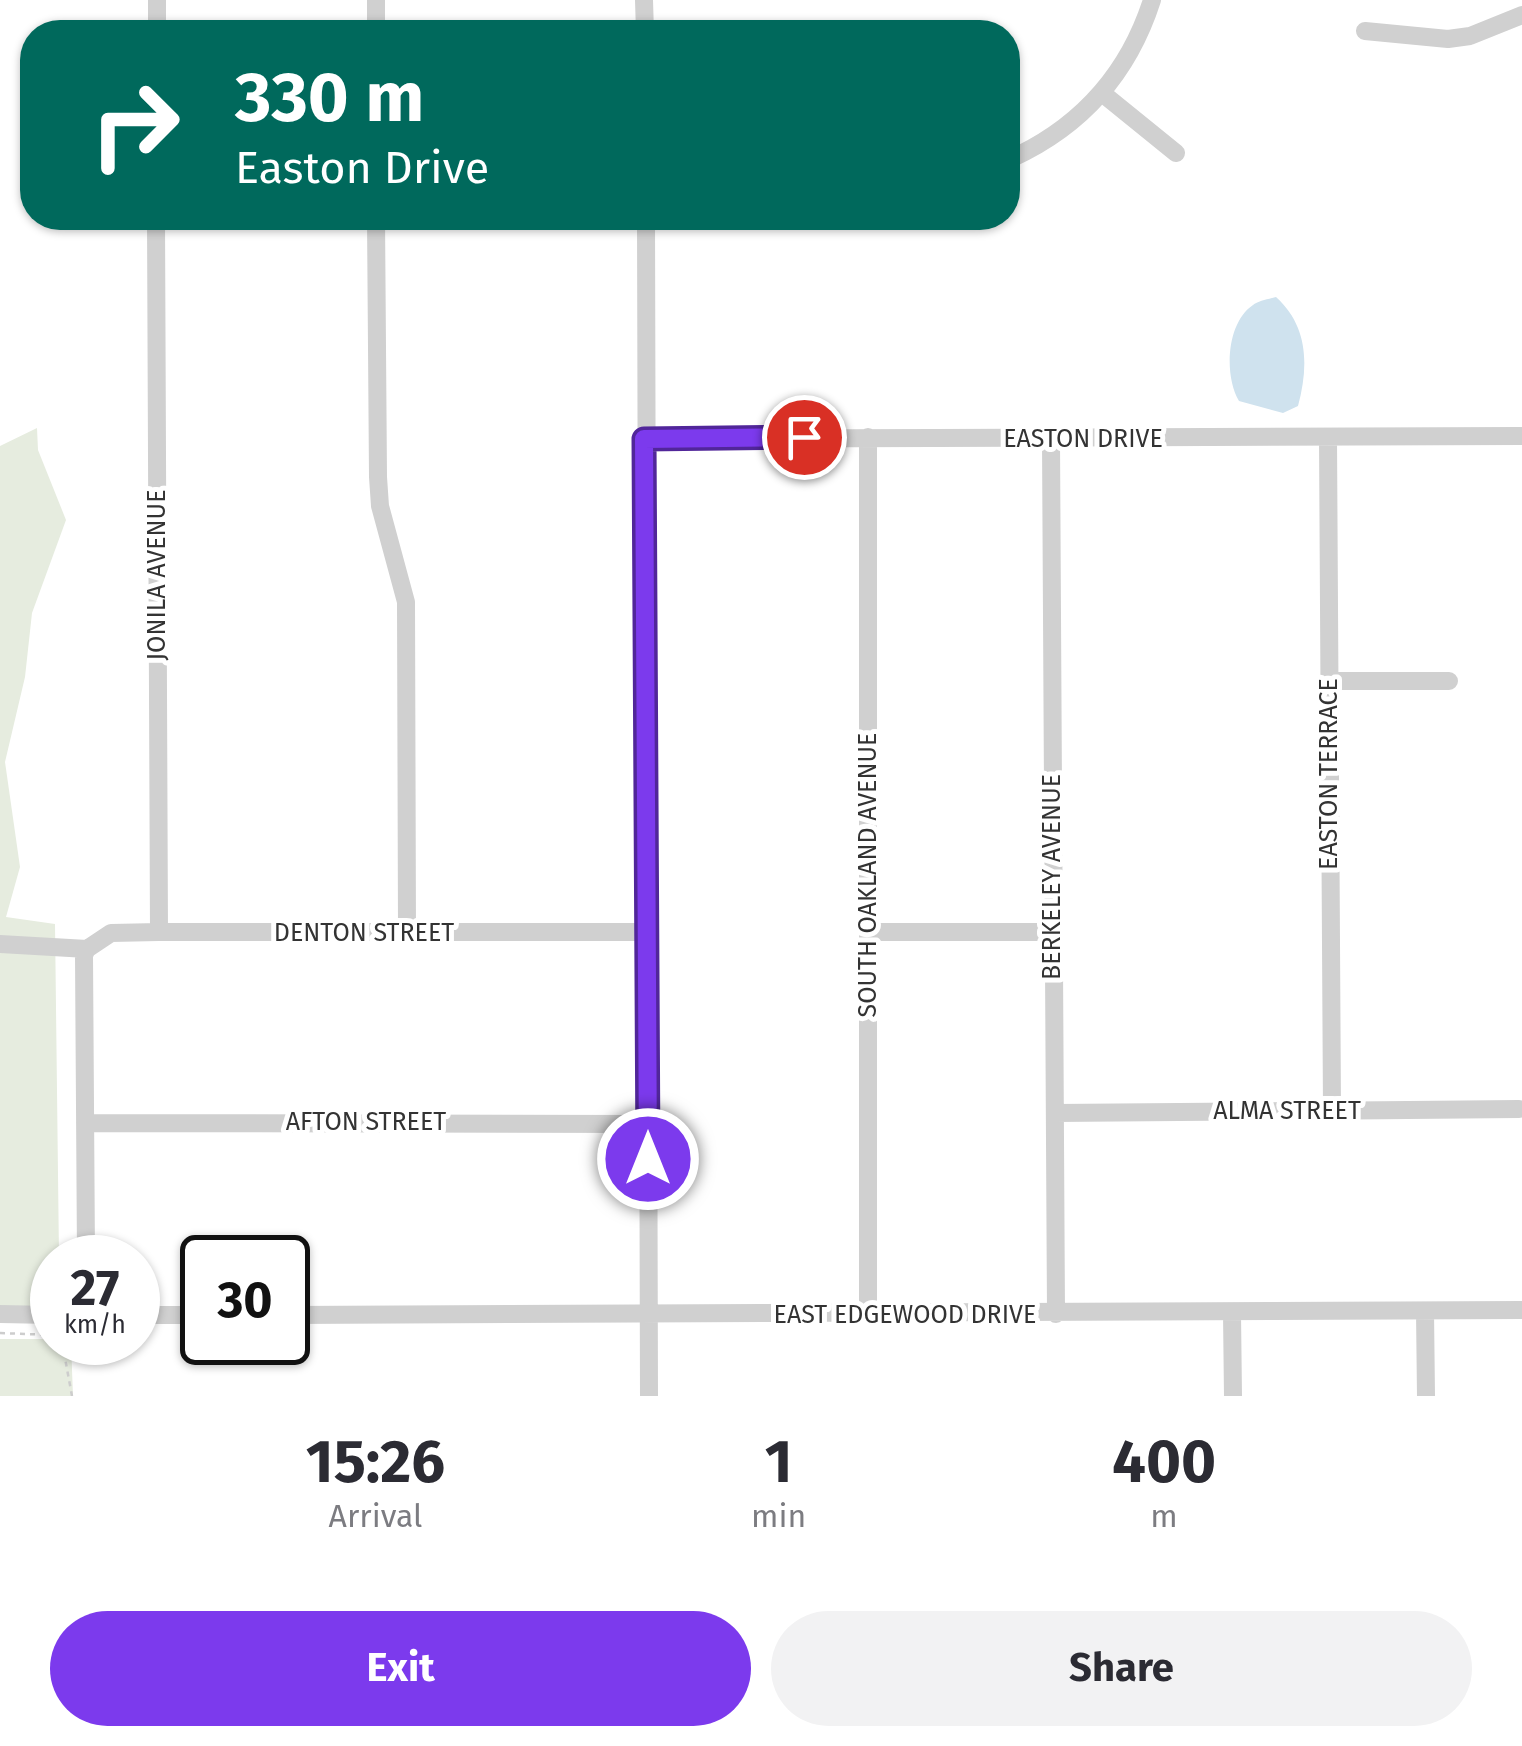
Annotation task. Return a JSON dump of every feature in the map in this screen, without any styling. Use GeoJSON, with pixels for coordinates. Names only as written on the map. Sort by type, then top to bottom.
{"type":"FeatureCollection","features":[{"type":"Feature","properties":{"kind":"street"},"geometry":{"type":"LineString","coordinates":[[1020,153],[1074,121],[1121,71],[1152,0]]}},
{"type":"Feature","properties":{"kind":"street"},"geometry":{"type":"LineString","coordinates":[[1365,31],[1448,39],[1470,36],[1522,15]]}},
{"type":"Feature","properties":{"kind":"street"},"geometry":{"type":"LineString","coordinates":[[1102,93],[1176,152]]}},
{"type":"Feature","properties":{"kind":"street","name":"JONILA AVENUE"},"geometry":{"type":"LineString","coordinates":[[156,230],[159,932]]}},
{"type":"Feature","properties":{"kind":"street"},"geometry":{"type":"LineString","coordinates":[[376,230],[379,492],[406,602],[407,932]]}},
{"type":"Feature","properties":{"kind":"street"},"geometry":{"type":"LineString","coordinates":[[646,230],[648,1396]]}},
{"type":"Feature","properties":{"kind":"street","name":"SOUTH OAKLAND AVENUE"},"geometry":{"type":"LineString","coordinates":[[868,436],[868,1314]]}},
{"type":"Feature","properties":{"kind":"street","name":"EASTON DRIVE"},"geometry":{"type":"LineString","coordinates":[[644,439],[1522,436]]}},
{"type":"Feature","properties":{"kind":"street","name":"EASTON TERRACE"},"geometry":{"type":"LineString","coordinates":[[1328,438],[1332,1111]]}},
{"type":"Feature","properties":{"kind":"street","name":"BERKELEY AVENUE"},"geometry":{"type":"LineString","coordinates":[[1050,440],[1056,1314]]}},
{"type":"Feature","properties":{"kind":"street"},"geometry":{"type":"LineString","coordinates":[[1329,681],[1449,681]]}},
{"type":"Feature","properties":{"kind":"street","name":"DENTON STREET"},"geometry":{"type":"LineString","coordinates":[[87,949],[111,934],[159,932],[646,932]]}},
{"type":"Feature","properties":{"kind":"street"},"geometry":{"type":"LineString","coordinates":[[868,932],[1053,932]]}},
{"type":"Feature","properties":{"kind":"street"},"geometry":{"type":"LineString","coordinates":[[0,944],[60,944],[87,949],[86,1235]]}},
{"type":"Feature","properties":{"kind":"street","name":"ALMA STREET"},"geometry":{"type":"LineString","coordinates":[[1055,1112],[1519,1110]]}},
{"type":"Feature","properties":{"kind":"street","name":"AFTON STREET"},"geometry":{"type":"LineString","coordinates":[[85,1123],[648,1124]]}},
{"type":"Feature","properties":{"kind":"street","name":"EAST EDGEWOOD DRIVE"},"geometry":{"type":"LineString","coordinates":[[310,1315],[1522,1310]]}},
{"type":"Feature","properties":{"kind":"street"},"geometry":{"type":"LineString","coordinates":[[1426,1312],[1426,1396]]}},
{"type":"Feature","properties":{"kind":"street"},"geometry":{"type":"LineString","coordinates":[[1232,1313],[1233,1396]]}},
{"type":"Feature","properties":{"kind":"street"},"geometry":{"type":"LineString","coordinates":[[0,1314],[30,1315]]}},
{"type":"Feature","properties":{"kind":"path"},"geometry":{"type":"LineString","coordinates":[[0,1333],[30,1334]]}},
{"type":"Feature","properties":{"kind":"path"},"geometry":{"type":"LineString","coordinates":[[66,1365],[72,1396]]}},
{"type":"Feature","properties":{"kind":"shaded area"},"geometry":{"type":"Polygon","coordinates":[[[37,428],[38,450],[66,520],[32,613],[25,677],[5,762],[20,867],[6,917],[55,924],[59,1235],[30,1235],[30,1306],[0,1306],[0,446],[37,428]]]}},
{"type":"Feature","properties":{"kind":"shaded area"},"geometry":{"type":"Polygon","coordinates":[[[0,1339],[30,1339],[30,1365],[72,1365],[73,1396],[0,1396],[0,1339]]]}},
{"type":"Feature","properties":{"kind":"water"},"geometry":{"type":"Polygon","coordinates":[[[1276,297],[1287,308],[1300,333],[1304,361],[1298,406],[1283,413],[1239,401],[1230,364],[1233,337],[1244,313],[1255,304],[1276,297]]]}},
{"type":"Feature","properties":{"kind":"route"},"geometry":{"type":"LineString","coordinates":[[648,1159],[644,439],[804,437]]}}]}
